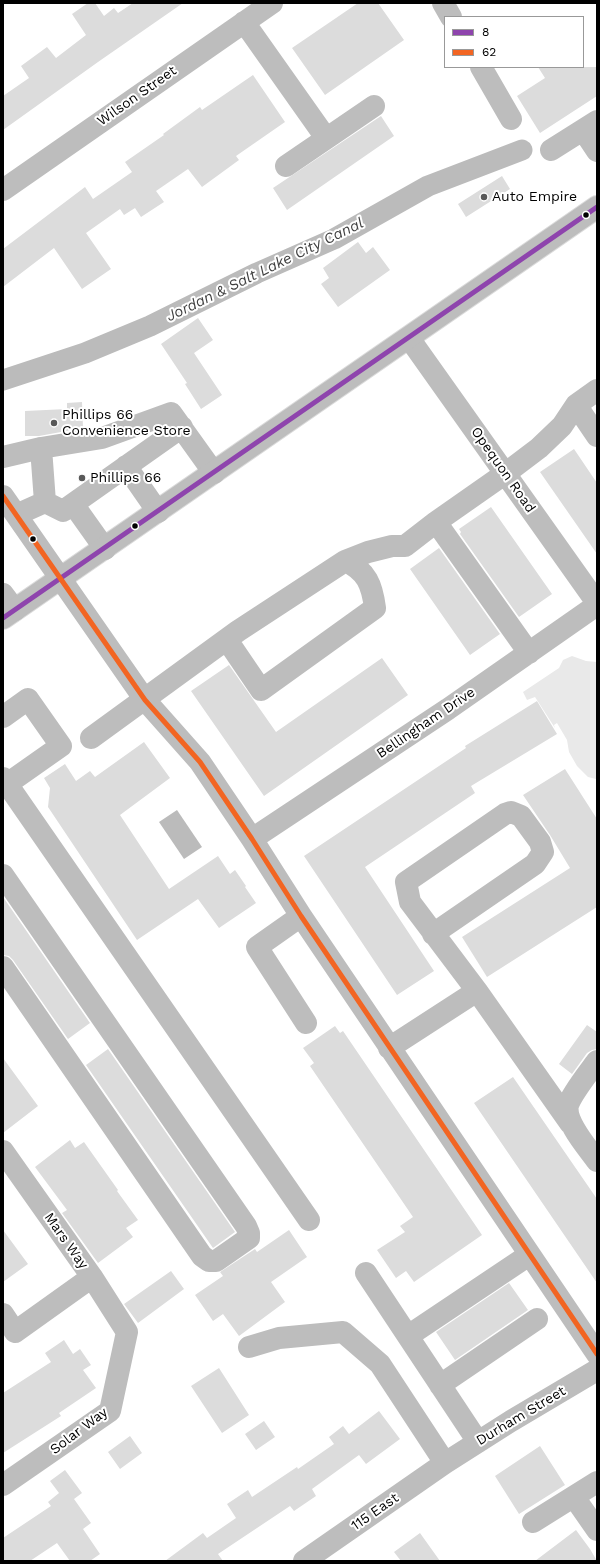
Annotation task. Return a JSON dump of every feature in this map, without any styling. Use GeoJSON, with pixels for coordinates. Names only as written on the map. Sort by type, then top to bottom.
{"type":"FeatureCollection","features":[{"type":"Feature","properties":{"kind":"street","name":"Wilson Street"},"geometry":{"type":"LineString","coordinates":[[3,190],[272,3]]}},
{"type":"Feature","properties":{"kind":"street"},"geometry":{"type":"LineString","coordinates":[[443,3],[450,16]]}},
{"type":"Feature","properties":{"kind":"street"},"geometry":{"type":"LineString","coordinates":[[244,22],[326,138]]}},
{"type":"Feature","properties":{"kind":"street"},"geometry":{"type":"LineString","coordinates":[[482,68],[510,119]]}},
{"type":"Feature","properties":{"kind":"street"},"geometry":{"type":"LineString","coordinates":[[286,166],[374,106]]}},
{"type":"Feature","properties":{"kind":"street"},"geometry":{"type":"LineString","coordinates":[[552,150],[590,126],[597,151]]}},
{"type":"Feature","properties":{"kind":"street"},"geometry":{"type":"LineString","coordinates":[[7,607],[61,579],[597,207]]}},
{"type":"Feature","properties":{"kind":"street","name":"Opequon Road"},"geometry":{"type":"LineString","coordinates":[[409,338],[506,473],[597,604]]}},
{"type":"Feature","properties":{"kind":"street"},"geometry":{"type":"LineString","coordinates":[[91,738],[238,631],[345,561],[386,547],[405,546],[539,448],[562,426],[576,405],[597,390]]}},
{"type":"Feature","properties":{"kind":"street"},"geometry":{"type":"LineString","coordinates":[[576,405],[597,436]]}},
{"type":"Feature","properties":{"kind":"street"},"geometry":{"type":"LineString","coordinates":[[3,457],[41,448],[102,438],[171,413],[214,473]]}},
{"type":"Feature","properties":{"kind":"street"},"geometry":{"type":"LineString","coordinates":[[45,502],[63,511],[182,427]]}},
{"type":"Feature","properties":{"kind":"street"},"geometry":{"type":"LineString","coordinates":[[41,448],[45,502]]}},
{"type":"Feature","properties":{"kind":"street"},"geometry":{"type":"LineString","coordinates":[[126,466],[158,512]]}},
{"type":"Feature","properties":{"kind":"street"},"geometry":{"type":"LineString","coordinates":[[3,496],[145,700],[200,762],[389,1048],[597,1354]]}},
{"type":"Feature","properties":{"kind":"street"},"geometry":{"type":"LineString","coordinates":[[16,515],[45,502]]}},
{"type":"Feature","properties":{"kind":"street"},"geometry":{"type":"LineString","coordinates":[[73,504],[105,549]]}},
{"type":"Feature","properties":{"kind":"street"},"geometry":{"type":"LineString","coordinates":[[436,522],[529,653]]}},
{"type":"Feature","properties":{"kind":"street"},"geometry":{"type":"LineString","coordinates":[[227,640],[261,690],[375,608],[370,584],[360,569],[345,561]]}},
{"type":"Feature","properties":{"kind":"street","name":"Bellingham Drive"},"geometry":{"type":"LineString","coordinates":[[252,839],[529,653],[597,604]]}},
{"type":"Feature","properties":{"kind":"street"},"geometry":{"type":"LineString","coordinates":[[3,717],[28,699],[61,746],[5,781],[309,1220]]}},
{"type":"Feature","properties":{"kind":"street"},"geometry":{"type":"LineString","coordinates":[[434,934],[535,864],[540,858],[543,852],[540,842],[521,816],[511,812],[505,814],[406,882],[410,902],[434,934],[477,991],[596,1158]]}},
{"type":"Feature","properties":{"kind":"street"},"geometry":{"type":"LineString","coordinates":[[3,876],[246,1226],[249,1233],[249,1238],[216,1261],[209,1261],[202,1256],[3,967]]}},
{"type":"Feature","properties":{"kind":"street"},"geometry":{"type":"LineString","coordinates":[[301,916],[257,947],[306,1023]]}},
{"type":"Feature","properties":{"kind":"street"},"geometry":{"type":"LineString","coordinates":[[389,1048],[477,991]]}},
{"type":"Feature","properties":{"kind":"street"},"geometry":{"type":"LineString","coordinates":[[570,1123],[568,1105],[597,1061]]}},
{"type":"Feature","properties":{"kind":"street","name":"Mars Way"},"geometry":{"type":"LineString","coordinates":[[3,1151],[92,1277],[127,1332]]}},
{"type":"Feature","properties":{"kind":"street"},"geometry":{"type":"LineString","coordinates":[[408,1336],[529,1255]]}},
{"type":"Feature","properties":{"kind":"street"},"geometry":{"type":"LineString","coordinates":[[366,1273],[478,1442]]}},
{"type":"Feature","properties":{"kind":"street"},"geometry":{"type":"LineString","coordinates":[[3,1314],[16,1332],[92,1277]]}},
{"type":"Feature","properties":{"kind":"street"},"geometry":{"type":"LineString","coordinates":[[440,1384],[537,1319]]}},
{"type":"Feature","properties":{"kind":"street","name":"Solar Way"},"geometry":{"type":"LineString","coordinates":[[3,1485],[110,1411],[127,1332]]}},
{"type":"Feature","properties":{"kind":"street"},"geometry":{"type":"LineString","coordinates":[[249,1347],[279,1338],[343,1332],[380,1364],[445,1463]]}},
{"type":"Feature","properties":{"kind":"street","name":"Durham Street"},"geometry":{"type":"LineString","coordinates":[[445,1463],[511,1421],[597,1370]]}},
{"type":"Feature","properties":{"kind":"street","name":"115 East"},"geometry":{"type":"LineString","coordinates":[[304,1561],[445,1463]]}},
{"type":"Feature","properties":{"kind":"street"},"geometry":{"type":"LineString","coordinates":[[533,1522],[597,1482]]}},
{"type":"Feature","properties":{"kind":"street"},"geometry":{"type":"LineString","coordinates":[[574,1497],[597,1530]]}},
{"type":"Feature","properties":{"kind":"shaded area"},"geometry":{"type":"Polygon","coordinates":[[[572,656],[586,661],[597,662],[596,779],[588,777],[577,766],[569,752],[567,740],[557,723],[554,725],[555,728],[535,697],[527,700],[523,692],[559,668],[563,660],[572,656]]]}},
{"type":"Feature","properties":{"kind":"shaded area"},"geometry":{"type":"Polygon","coordinates":[[[177,810],[202,847],[184,859],[159,822],[177,810]]]}},
{"type":"Feature","properties":{"kind":"building"},"geometry":{"type":"Polygon","coordinates":[[[88,3],[95,3],[104,16],[114,8],[118,13],[133,3],[183,3],[3,130],[3,96],[29,78],[21,66],[47,47],[56,58],[86,35],[72,14],[88,3]]]}},
{"type":"Feature","properties":{"kind":"building"},"geometry":{"type":"Polygon","coordinates":[[[358,3],[378,3],[404,40],[325,95],[292,48],[358,3]]]}},
{"type":"Feature","properties":{"kind":"building"},"geometry":{"type":"Polygon","coordinates":[[[597,67],[597,96],[540,133],[517,96],[545,78],[539,68],[597,67]]]}},
{"type":"Feature","properties":{"kind":"building"},"geometry":{"type":"Polygon","coordinates":[[[253,75],[285,122],[236,156],[239,160],[202,187],[188,169],[156,191],[164,202],[141,217],[135,208],[124,215],[120,209],[86,233],[111,269],[82,289],[54,248],[3,287],[3,249],[85,187],[93,199],[132,172],[125,162],[164,135],[163,134],[200,107],[202,110],[253,75]]]}},
{"type":"Feature","properties":{"kind":"building"},"geometry":{"type":"Polygon","coordinates":[[[381,116],[394,136],[287,210],[273,188],[381,116]]]}},
{"type":"Feature","properties":{"kind":"building","name":"Auto Empire"},"geometry":{"type":"Polygon","coordinates":[[[502,176],[510,189],[466,217],[458,204],[502,176]]]}},
{"type":"Feature","properties":{"kind":"building"},"geometry":{"type":"Polygon","coordinates":[[[358,242],[366,253],[373,247],[390,270],[338,307],[321,284],[329,278],[323,268],[358,242]]]}},
{"type":"Feature","properties":{"kind":"building"},"geometry":{"type":"Polygon","coordinates":[[[198,318],[213,340],[194,353],[222,395],[201,409],[185,384],[187,383],[161,344],[198,318]]]}},
{"type":"Feature","properties":{"kind":"building","name":"Phillips 66 Convenience Store"},"geometry":{"type":"Polygon","coordinates":[[[82,402],[83,428],[39,436],[25,436],[25,411],[67,409],[67,403],[82,402]]]}},
{"type":"Feature","properties":{"kind":"building"},"geometry":{"type":"Polygon","coordinates":[[[574,449],[597,483],[597,554],[540,472],[574,449]]]}},
{"type":"Feature","properties":{"kind":"building"},"geometry":{"type":"Polygon","coordinates":[[[491,507],[552,594],[519,617],[460,534],[461,532],[459,529],[491,507]]]}},
{"type":"Feature","properties":{"kind":"building"},"geometry":{"type":"Polygon","coordinates":[[[439,548],[500,634],[470,655],[410,569],[439,548]]]}},
{"type":"Feature","properties":{"kind":"building"},"geometry":{"type":"Polygon","coordinates":[[[382,658],[408,695],[264,796],[191,691],[229,665],[276,732],[382,658]]]}},
{"type":"Feature","properties":{"kind":"building"},"geometry":{"type":"Polygon","coordinates":[[[537,701],[557,734],[471,786],[475,793],[365,867],[434,971],[397,995],[304,856],[466,748],[465,746],[537,701]]]}},
{"type":"Feature","properties":{"kind":"building"},"geometry":{"type":"Polygon","coordinates":[[[144,742],[170,778],[120,815],[169,889],[218,856],[230,874],[235,870],[256,903],[219,928],[198,899],[137,940],[48,807],[50,788],[44,778],[65,764],[76,781],[90,771],[95,777],[144,742]]]}},
{"type":"Feature","properties":{"kind":"building"},"geometry":{"type":"Polygon","coordinates":[[[565,769],[597,819],[597,907],[487,977],[462,937],[570,868],[523,795],[565,769]]]}},
{"type":"Feature","properties":{"kind":"building"},"geometry":{"type":"Polygon","coordinates":[[[3,897],[90,1023],[68,1039],[13,960],[9,956],[3,955],[3,897]]]}},
{"type":"Feature","properties":{"kind":"building"},"geometry":{"type":"Polygon","coordinates":[[[587,1025],[597,1032],[597,1049],[587,1053],[572,1074],[559,1064],[587,1025]]]}},
{"type":"Feature","properties":{"kind":"building"},"geometry":{"type":"Polygon","coordinates":[[[335,1026],[340,1033],[343,1031],[482,1235],[414,1282],[406,1271],[396,1278],[377,1250],[405,1232],[400,1226],[413,1217],[310,1066],[314,1063],[303,1048],[335,1026]]]}},
{"type":"Feature","properties":{"kind":"building"},"geometry":{"type":"Polygon","coordinates":[[[108,1049],[235,1232],[213,1248],[86,1065],[108,1049]]]}},
{"type":"Feature","properties":{"kind":"building"},"geometry":{"type":"Polygon","coordinates":[[[3,1058],[38,1106],[3,1133],[3,1058]]]}},
{"type":"Feature","properties":{"kind":"building"},"geometry":{"type":"Polygon","coordinates":[[[513,1077],[597,1199],[597,1283],[474,1103],[513,1077]]]}},
{"type":"Feature","properties":{"kind":"building"},"geometry":{"type":"Polygon","coordinates":[[[70,1140],[75,1148],[84,1142],[138,1220],[126,1228],[133,1237],[98,1263],[62,1213],[67,1210],[35,1167],[70,1140]]]}},
{"type":"Feature","properties":{"kind":"building"},"geometry":{"type":"Polygon","coordinates":[[[3,1230],[28,1264],[3,1282],[3,1230]]]}},
{"type":"Feature","properties":{"kind":"building"},"geometry":{"type":"Polygon","coordinates":[[[289,1230],[307,1257],[271,1282],[285,1302],[239,1336],[223,1314],[213,1321],[195,1295],[223,1276],[220,1272],[255,1249],[257,1252],[289,1230]]]}},
{"type":"Feature","properties":{"kind":"building"},"geometry":{"type":"Polygon","coordinates":[[[171,1271],[184,1289],[138,1323],[124,1304],[171,1271]]]}},
{"type":"Feature","properties":{"kind":"building"},"geometry":{"type":"Polygon","coordinates":[[[509,1283],[528,1310],[455,1360],[436,1332],[509,1283]]]}},
{"type":"Feature","properties":{"kind":"building"},"geometry":{"type":"Polygon","coordinates":[[[64,1340],[73,1354],[80,1349],[91,1365],[83,1370],[96,1388],[59,1413],[61,1416],[3,1453],[3,1393],[51,1362],[45,1353],[64,1340]]]}},
{"type":"Feature","properties":{"kind":"building"},"geometry":{"type":"Polygon","coordinates":[[[219,1368],[249,1415],[222,1433],[191,1386],[219,1368]]]}},
{"type":"Feature","properties":{"kind":"building"},"geometry":{"type":"Polygon","coordinates":[[[379,1411],[400,1439],[366,1464],[359,1455],[312,1489],[316,1496],[294,1511],[290,1506],[218,1554],[223,1561],[165,1561],[203,1533],[207,1538],[236,1518],[227,1504],[248,1490],[252,1497],[297,1467],[298,1469],[334,1444],[329,1437],[343,1426],[349,1434],[379,1411]]]}},
{"type":"Feature","properties":{"kind":"building"},"geometry":{"type":"Polygon","coordinates":[[[264,1421],[275,1437],[256,1450],[245,1434],[264,1421]]]}},
{"type":"Feature","properties":{"kind":"building"},"geometry":{"type":"Polygon","coordinates":[[[130,1436],[142,1453],[120,1469],[108,1452],[130,1436]]]}},
{"type":"Feature","properties":{"kind":"building"},"geometry":{"type":"Polygon","coordinates":[[[540,1446],[565,1485],[519,1514],[495,1476],[540,1446]]]}},
{"type":"Feature","properties":{"kind":"building"},"geometry":{"type":"Polygon","coordinates":[[[65,1470],[82,1493],[74,1499],[91,1523],[83,1529],[100,1554],[90,1561],[70,1561],[57,1543],[30,1561],[3,1561],[3,1538],[51,1506],[48,1502],[59,1493],[50,1481],[65,1470]]]}},
{"type":"Feature","properties":{"kind":"building"},"geometry":{"type":"Polygon","coordinates":[[[576,1530],[597,1561],[535,1561],[576,1530]]]}},
{"type":"Feature","properties":{"kind":"building"},"geometry":{"type":"Polygon","coordinates":[[[420,1533],[440,1561],[401,1561],[394,1552],[420,1533]]]}},
{"type":"Feature","properties":{"kind":"waterway","name":"Jordan & Salt Lake City Canal"},"geometry":{"type":"LineString","coordinates":[[3,380],[85,353],[150,326],[257,273],[334,239],[428,186],[522,150]]}},
{"type":"Feature","properties":{"kind":"transit line","name":"8"},"geometry":{"type":"LineString","coordinates":[[3,618],[597,207]]}},
{"type":"Feature","properties":{"kind":"transit line","name":"62"},"geometry":{"type":"LineString","coordinates":[[3,496],[145,700],[200,762],[252,839],[301,916],[597,1354]]}},
{"type":"Feature","properties":{"kind":"place","name":"Auto Empire"},"geometry":{"type":"Point","coordinates":[484,197]}},
{"type":"Feature","properties":{"kind":"place","name":"Phillips 66 Convenience Store"},"geometry":{"type":"Point","coordinates":[54,423]}},
{"type":"Feature","properties":{"kind":"place","name":"Phillips 66"},"geometry":{"type":"Point","coordinates":[82,478]}}]}
